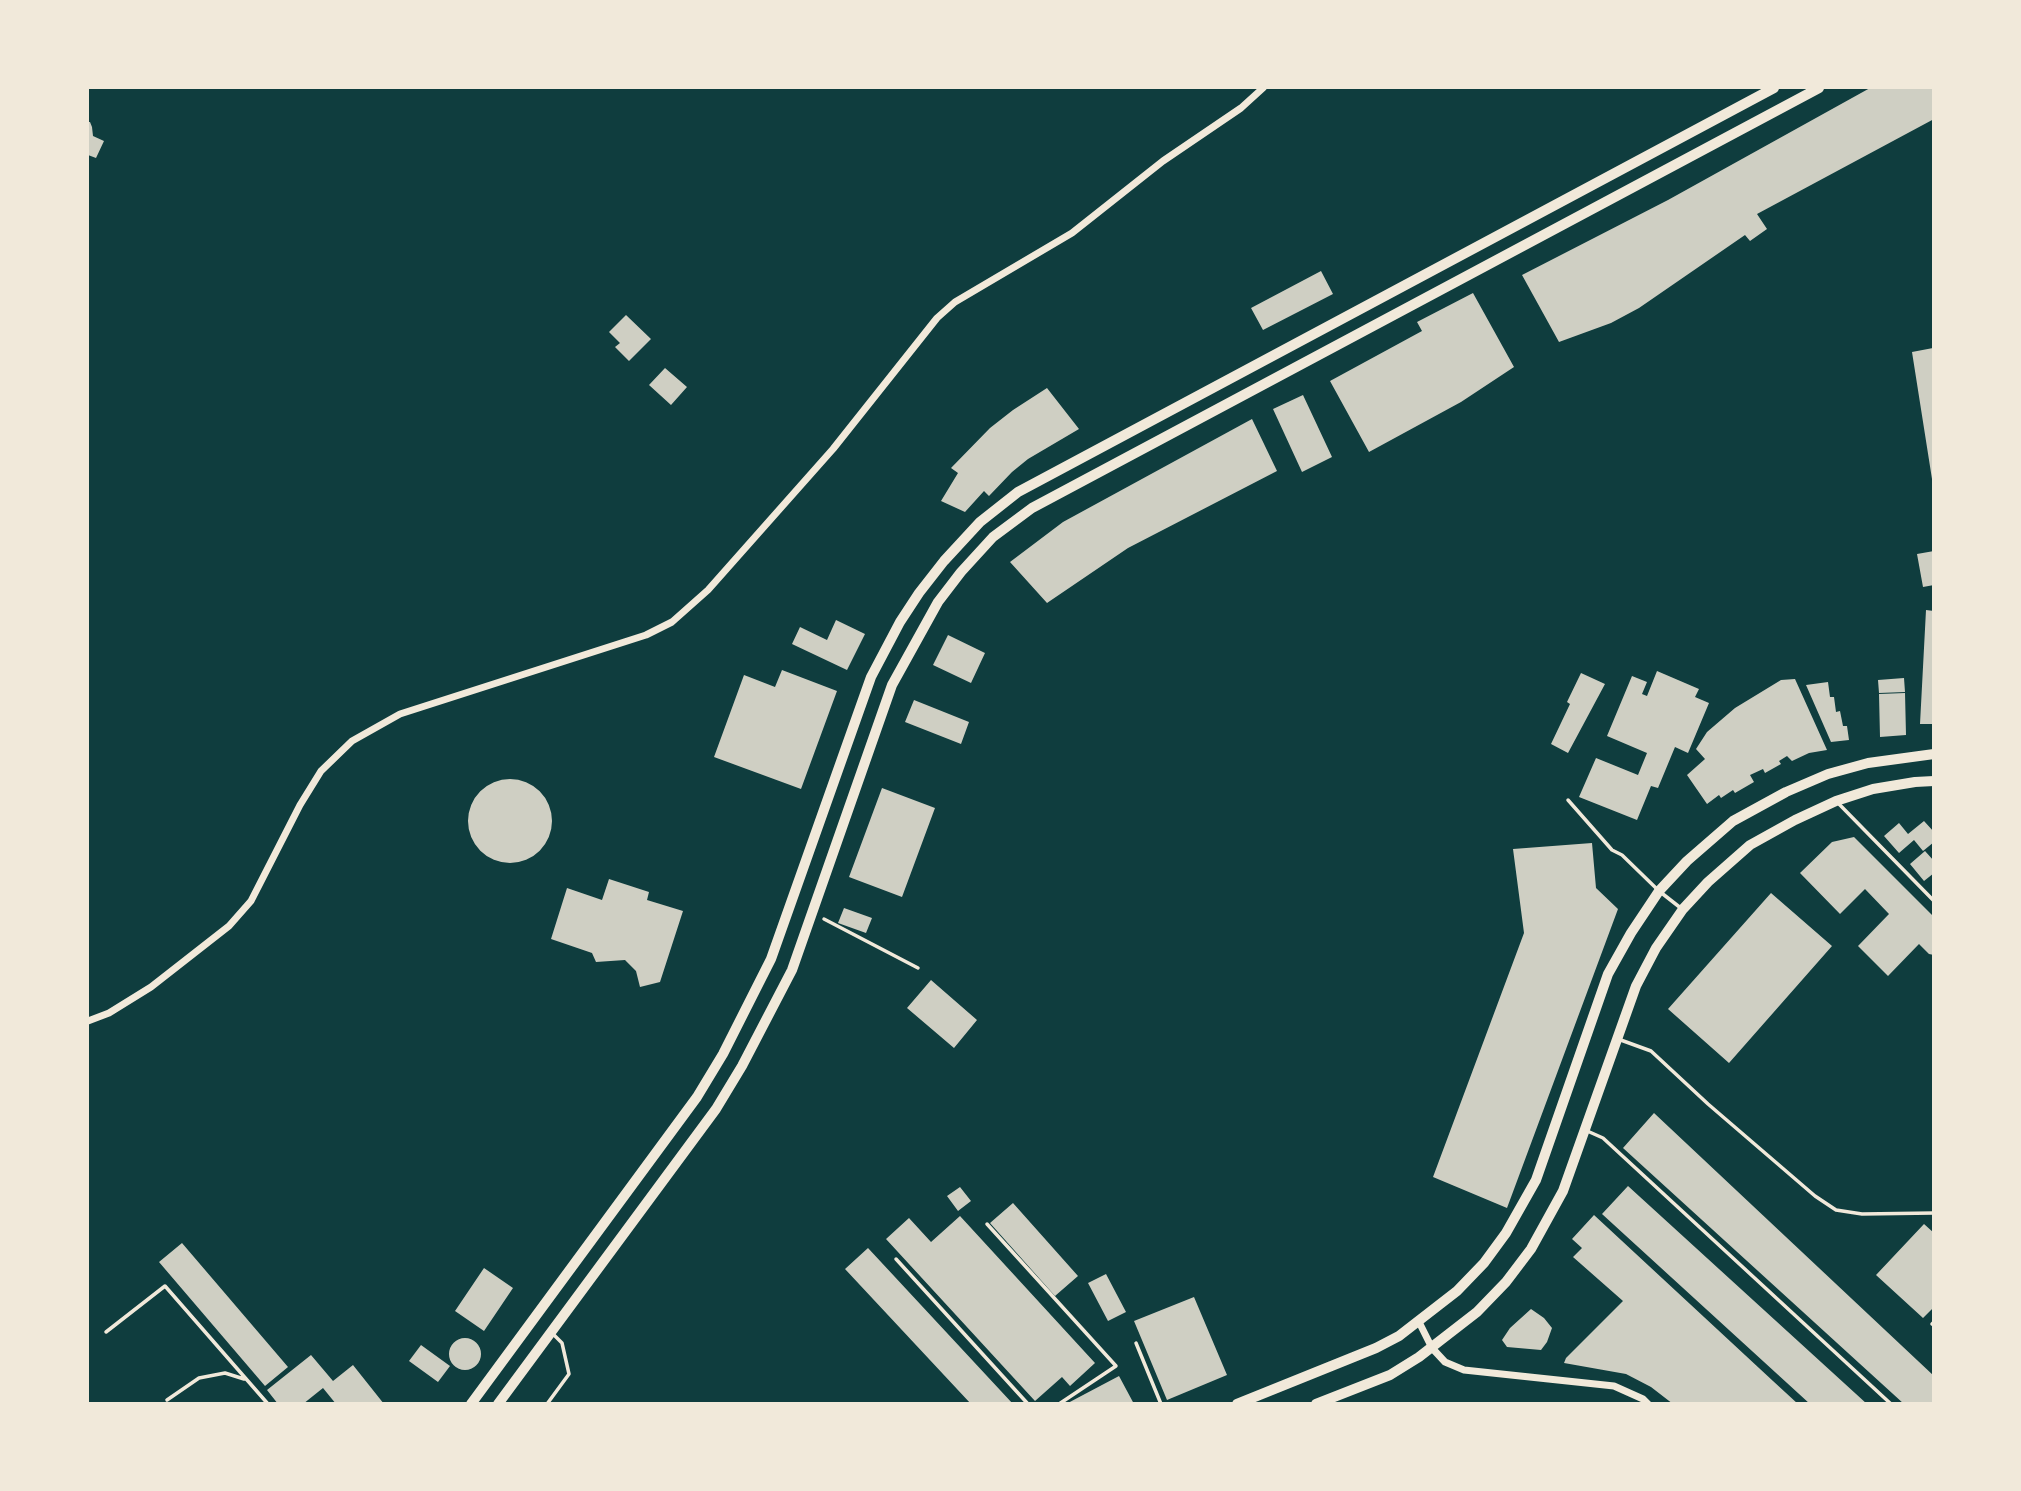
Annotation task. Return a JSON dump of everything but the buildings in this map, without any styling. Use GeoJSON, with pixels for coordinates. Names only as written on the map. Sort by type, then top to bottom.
{"type":"FeatureCollection","features":[{"type":"Feature","properties":{"kind":"main road"},"geometry":{"type":"LineString","coordinates":[[471,1404],[697,1097],[723,1054],[771,959],[871,677],[900,622],[919,593],[980,522],[1018,492],[1774,88]]}},
{"type":"Feature","properties":{"kind":"main road"},"geometry":{"type":"LineString","coordinates":[[498,1404],[716,1110],[763,1028],[786,982],[812,914],[892,685],[938,602],[993,537],[1032,508],[1819,88]]}},
{"type":"Feature","properties":{"kind":"main road"},"geometry":{"type":"LineString","coordinates":[[1237,1404],[1376,1348],[1419,1321],[1457,1291],[1484,1263],[1520,1210],[1536,1180],[1608,974],[1631,933],[1660,891],[1687,861],[1733,821],[1828,774],[1868,763],[1934,754]]}},
{"type":"Feature","properties":{"kind":"main road"},"geometry":{"type":"LineString","coordinates":[[1316,1404],[1390,1375],[1432,1348],[1477,1312],[1506,1282],[1531,1249],[1563,1191],[1636,986],[1656,948],[1683,909],[1708,882],[1750,845],[1836,801],[1873,789],[1934,781]]}},
{"type":"Feature","properties":{"kind":"street"},"geometry":{"type":"LineString","coordinates":[[88,1021],[109,1013],[151,986],[229,926],[251,901],[300,805],[321,771],[352,741],[400,714],[646,635],[672,622],[708,590],[833,449],[937,318],[955,302],[1072,233],[1163,161],[1241,108],[1263,88]]}},
{"type":"Feature","properties":{"kind":"street"},"geometry":{"type":"LineString","coordinates":[[1419,1321],[1432,1348],[1445,1362],[1464,1370],[1614,1386],[1648,1404]]}},
{"type":"Feature","properties":{"kind":"lane"},"geometry":{"type":"LineString","coordinates":[[1568,800],[1612,850],[1622,855],[1683,909]]}},
{"type":"Feature","properties":{"kind":"lane"},"geometry":{"type":"LineString","coordinates":[[1836,801],[1934,901]]}},
{"type":"Feature","properties":{"kind":"lane"},"geometry":{"type":"LineString","coordinates":[[1616,1039],[1651,1051],[1815,1196],[1836,1210],[1862,1214],[1934,1213]]}},
{"type":"Feature","properties":{"kind":"lane"},"geometry":{"type":"LineString","coordinates":[[1585,1130],[1604,1138],[1891,1404]]}},
{"type":"Feature","properties":{"kind":"lane"},"geometry":{"type":"LineString","coordinates":[[987,1224],[1116,1366],[1059,1404]]}},
{"type":"Feature","properties":{"kind":"lane"},"geometry":{"type":"LineString","coordinates":[[896,1259],[1028,1404]]}},
{"type":"Feature","properties":{"kind":"lane"},"geometry":{"type":"LineString","coordinates":[[106,1332],[165,1286],[268,1404]]}},
{"type":"Feature","properties":{"kind":"lane"},"geometry":{"type":"LineString","coordinates":[[547,1404],[569,1374],[562,1343],[551,1331]]}},
{"type":"Feature","properties":{"kind":"lane"},"geometry":{"type":"LineString","coordinates":[[1136,1343],[1161,1404]]}},
{"type":"Feature","properties":{"kind":"lane"},"geometry":{"type":"LineString","coordinates":[[166,1400],[200,1378],[225,1373],[246,1379]]}},
{"type":"Feature","properties":{"kind":"path"},"geometry":{"type":"LineString","coordinates":[[812,914],[918,968]]}}]}
